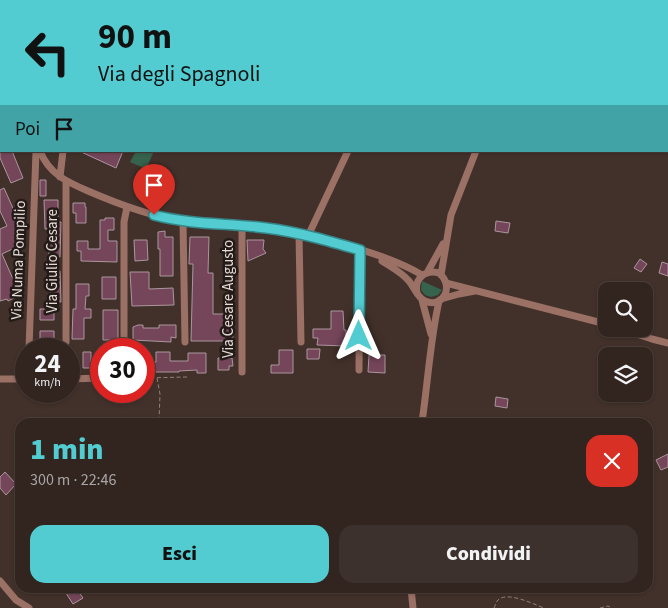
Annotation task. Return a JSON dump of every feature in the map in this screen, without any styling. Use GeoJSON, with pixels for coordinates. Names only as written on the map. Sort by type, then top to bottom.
{"type":"FeatureCollection","features":[{"type":"Feature","properties":{"kind":"street","name":"Via Numa Pompilio"},"geometry":{"type":"LineString","coordinates":[[29,338],[36,152]]}},
{"type":"Feature","properties":{"kind":"street"},"geometry":{"type":"LineString","coordinates":[[41,152],[50,168],[63,179],[127,207],[183,221],[242,226],[299,234],[360,250],[424,274],[435,272],[441,275],[446,283],[446,294],[440,300],[431,337],[430,368],[423,418]]}},
{"type":"Feature","properties":{"kind":"street","name":"Via Giulio Cesare"},"geometry":{"type":"LineString","coordinates":[[63,152],[66,338]]}},
{"type":"Feature","properties":{"kind":"street"},"geometry":{"type":"LineString","coordinates":[[308,236],[348,152]]}},
{"type":"Feature","properties":{"kind":"street"},"geometry":{"type":"LineString","coordinates":[[441,275],[451,215],[476,152]]}},
{"type":"Feature","properties":{"kind":"street"},"geometry":{"type":"LineString","coordinates":[[35,173],[50,168]]}},
{"type":"Feature","properties":{"kind":"street"},"geometry":{"type":"LineString","coordinates":[[124,338],[124,222],[127,207]]}},
{"type":"Feature","properties":{"kind":"street"},"geometry":{"type":"LineString","coordinates":[[183,221],[185,342]]}},
{"type":"Feature","properties":{"kind":"street","name":"Via Cesare Augusto"},"geometry":{"type":"LineString","coordinates":[[242,226],[242,372]]}},
{"type":"Feature","properties":{"kind":"street"},"geometry":{"type":"LineString","coordinates":[[299,234],[300,342]]}},
{"type":"Feature","properties":{"kind":"street"},"geometry":{"type":"LineString","coordinates":[[431,337],[416,283],[424,274],[447,237]]}},
{"type":"Feature","properties":{"kind":"street"},"geometry":{"type":"LineString","coordinates":[[359,370],[360,250]]}},
{"type":"Feature","properties":{"kind":"street"},"geometry":{"type":"LineString","coordinates":[[369,253],[406,278],[420,296],[430,303],[459,294],[480,291]]}},
{"type":"Feature","properties":{"kind":"street"},"geometry":{"type":"LineString","coordinates":[[446,283],[598,322]]}},
{"type":"Feature","properties":{"kind":"street"},"geometry":{"type":"LineString","coordinates":[[646,337],[668,342]]}},
{"type":"Feature","properties":{"kind":"street"},"geometry":{"type":"LineString","coordinates":[[0,379],[15,379]]}},
{"type":"Feature","properties":{"kind":"street"},"geometry":{"type":"LineString","coordinates":[[0,581],[16,600],[29,608]]}},
{"type":"Feature","properties":{"kind":"street"},"geometry":{"type":"LineString","coordinates":[[412,593],[413,608]]}},
{"type":"Feature","properties":{"kind":"path"},"geometry":{"type":"LineString","coordinates":[[159,418],[160,394],[157,378],[187,378]]}},
{"type":"Feature","properties":{"kind":"path"},"geometry":{"type":"LineString","coordinates":[[494,608],[498,599],[510,596],[544,608]]}},
{"type":"Feature","properties":{"kind":"path"},"geometry":{"type":"LineString","coordinates":[[600,608],[608,606],[612,608]]}},
{"type":"Feature","properties":{"kind":"green space"},"geometry":{"type":"Polygon","coordinates":[[[135,152],[154,152],[146,169],[130,162],[135,152]]]}},
{"type":"Feature","properties":{"kind":"green space"},"geometry":{"type":"Polygon","coordinates":[[[422,281],[442,290],[438,295],[431,297],[425,295],[421,290],[422,281]]]}},
{"type":"Feature","properties":{"kind":"building"},"geometry":{"type":"Polygon","coordinates":[[[0,152],[12,152],[23,178],[11,183],[0,158],[0,152]]]}},
{"type":"Feature","properties":{"kind":"building"},"geometry":{"type":"Polygon","coordinates":[[[81,152],[123,152],[116,168],[81,152]]]}},
{"type":"Feature","properties":{"kind":"building"},"geometry":{"type":"Polygon","coordinates":[[[40,180],[46,180],[46,196],[40,196],[40,180]]]}},
{"type":"Feature","properties":{"kind":"building"},"geometry":{"type":"Polygon","coordinates":[[[152,187],[166,190],[164,200],[150,198],[152,187]]]}},
{"type":"Feature","properties":{"kind":"building"},"geometry":{"type":"Polygon","coordinates":[[[4,188],[23,231],[18,233],[23,244],[2,254],[20,295],[8,301],[7,299],[0,301],[0,229],[7,226],[0,211],[0,190],[4,188]]]}},
{"type":"Feature","properties":{"kind":"building"},"geometry":{"type":"Polygon","coordinates":[[[44,200],[58,200],[58,222],[61,222],[60,257],[49,256],[48,229],[45,229],[44,200]]]}},
{"type":"Feature","properties":{"kind":"building"},"geometry":{"type":"Polygon","coordinates":[[[73,203],[85,203],[86,223],[76,223],[73,203]]]}},
{"type":"Feature","properties":{"kind":"building"},"geometry":{"type":"Polygon","coordinates":[[[105,218],[114,218],[114,230],[108,230],[108,241],[117,241],[117,262],[81,261],[81,251],[77,251],[77,241],[88,241],[88,249],[100,249],[100,220],[105,220],[105,218]]]}},
{"type":"Feature","properties":{"kind":"building"},"geometry":{"type":"Polygon","coordinates":[[[496,221],[510,223],[508,233],[495,231],[496,221]]]}},
{"type":"Feature","properties":{"kind":"building"},"geometry":{"type":"Polygon","coordinates":[[[165,231],[165,237],[173,237],[173,276],[160,276],[158,232],[165,231]]]}},
{"type":"Feature","properties":{"kind":"building"},"geometry":{"type":"Polygon","coordinates":[[[190,237],[209,237],[208,273],[213,273],[213,314],[229,314],[232,322],[233,341],[191,341],[193,264],[189,264],[190,237]]]}},
{"type":"Feature","properties":{"kind":"building"},"geometry":{"type":"Polygon","coordinates":[[[134,240],[147,240],[148,260],[135,261],[134,240]]]}},
{"type":"Feature","properties":{"kind":"building"},"geometry":{"type":"Polygon","coordinates":[[[247,240],[264,240],[263,249],[266,253],[248,261],[247,240]]]}},
{"type":"Feature","properties":{"kind":"building"},"geometry":{"type":"Polygon","coordinates":[[[640,259],[647,264],[641,272],[634,268],[640,259]]]}},
{"type":"Feature","properties":{"kind":"building"},"geometry":{"type":"Polygon","coordinates":[[[662,262],[668,264],[668,276],[659,273],[662,262]]]}},
{"type":"Feature","properties":{"kind":"building"},"geometry":{"type":"Polygon","coordinates":[[[50,271],[60,271],[61,302],[51,302],[50,271]]]}},
{"type":"Feature","properties":{"kind":"building"},"geometry":{"type":"Polygon","coordinates":[[[130,272],[149,272],[149,289],[173,288],[174,305],[132,306],[130,272]]]}},
{"type":"Feature","properties":{"kind":"building"},"geometry":{"type":"Polygon","coordinates":[[[102,277],[116,277],[116,299],[102,299],[102,277]]]}},
{"type":"Feature","properties":{"kind":"building"},"geometry":{"type":"Polygon","coordinates":[[[76,284],[89,284],[89,296],[86,296],[85,309],[91,309],[91,318],[84,318],[84,339],[72,338],[73,309],[76,309],[76,284]]]}},
{"type":"Feature","properties":{"kind":"building"},"geometry":{"type":"Polygon","coordinates":[[[40,309],[54,309],[54,320],[40,320],[40,309]]]}},
{"type":"Feature","properties":{"kind":"building"},"geometry":{"type":"Polygon","coordinates":[[[103,310],[118,310],[118,338],[103,338],[103,310]]]}},
{"type":"Feature","properties":{"kind":"building"},"geometry":{"type":"Polygon","coordinates":[[[331,311],[343,311],[346,346],[317,345],[318,338],[313,338],[313,329],[331,329],[331,311]]]}},
{"type":"Feature","properties":{"kind":"building"},"geometry":{"type":"Polygon","coordinates":[[[143,325],[143,328],[159,328],[159,325],[176,325],[176,338],[171,337],[171,342],[155,341],[155,338],[133,338],[133,327],[143,325]]]}},
{"type":"Feature","properties":{"kind":"building"},"geometry":{"type":"Polygon","coordinates":[[[40,331],[54,331],[54,338],[40,338],[40,331]]]}},
{"type":"Feature","properties":{"kind":"building"},"geometry":{"type":"Polygon","coordinates":[[[307,349],[320,349],[319,359],[307,359],[307,349]]]}},
{"type":"Feature","properties":{"kind":"building"},"geometry":{"type":"Polygon","coordinates":[[[279,350],[293,350],[293,373],[271,373],[271,365],[279,365],[279,350]]]}},
{"type":"Feature","properties":{"kind":"building"},"geometry":{"type":"Polygon","coordinates":[[[83,352],[90,352],[90,368],[83,368],[83,352]]]}},
{"type":"Feature","properties":{"kind":"building"},"geometry":{"type":"Polygon","coordinates":[[[156,352],[170,352],[170,361],[188,361],[188,353],[206,353],[206,373],[197,373],[197,370],[155,372],[156,352]]]}},
{"type":"Feature","properties":{"kind":"building"},"geometry":{"type":"Polygon","coordinates":[[[369,355],[385,355],[385,373],[368,372],[369,355]]]}},
{"type":"Feature","properties":{"kind":"building"},"geometry":{"type":"Polygon","coordinates":[[[218,358],[232,358],[233,366],[229,366],[229,370],[218,370],[218,358]]]}},
{"type":"Feature","properties":{"kind":"building"},"geometry":{"type":"Polygon","coordinates":[[[496,397],[508,399],[507,408],[495,406],[496,397]]]}},
{"type":"Feature","properties":{"kind":"building"},"geometry":{"type":"Polygon","coordinates":[[[668,454],[668,467],[661,470],[656,460],[668,454]]]}},
{"type":"Feature","properties":{"kind":"building"},"geometry":{"type":"Polygon","coordinates":[[[5,472],[15,483],[6,495],[0,488],[0,477],[5,472]]]}},
{"type":"Feature","properties":{"kind":"building"},"geometry":{"type":"Polygon","coordinates":[[[66,593],[80,593],[83,598],[73,604],[66,593]]]}},
{"type":"Feature","properties":{"kind":"route"},"geometry":{"type":"LineString","coordinates":[[154,215],[183,221],[273,229],[360,250],[359,336]]}}]}
